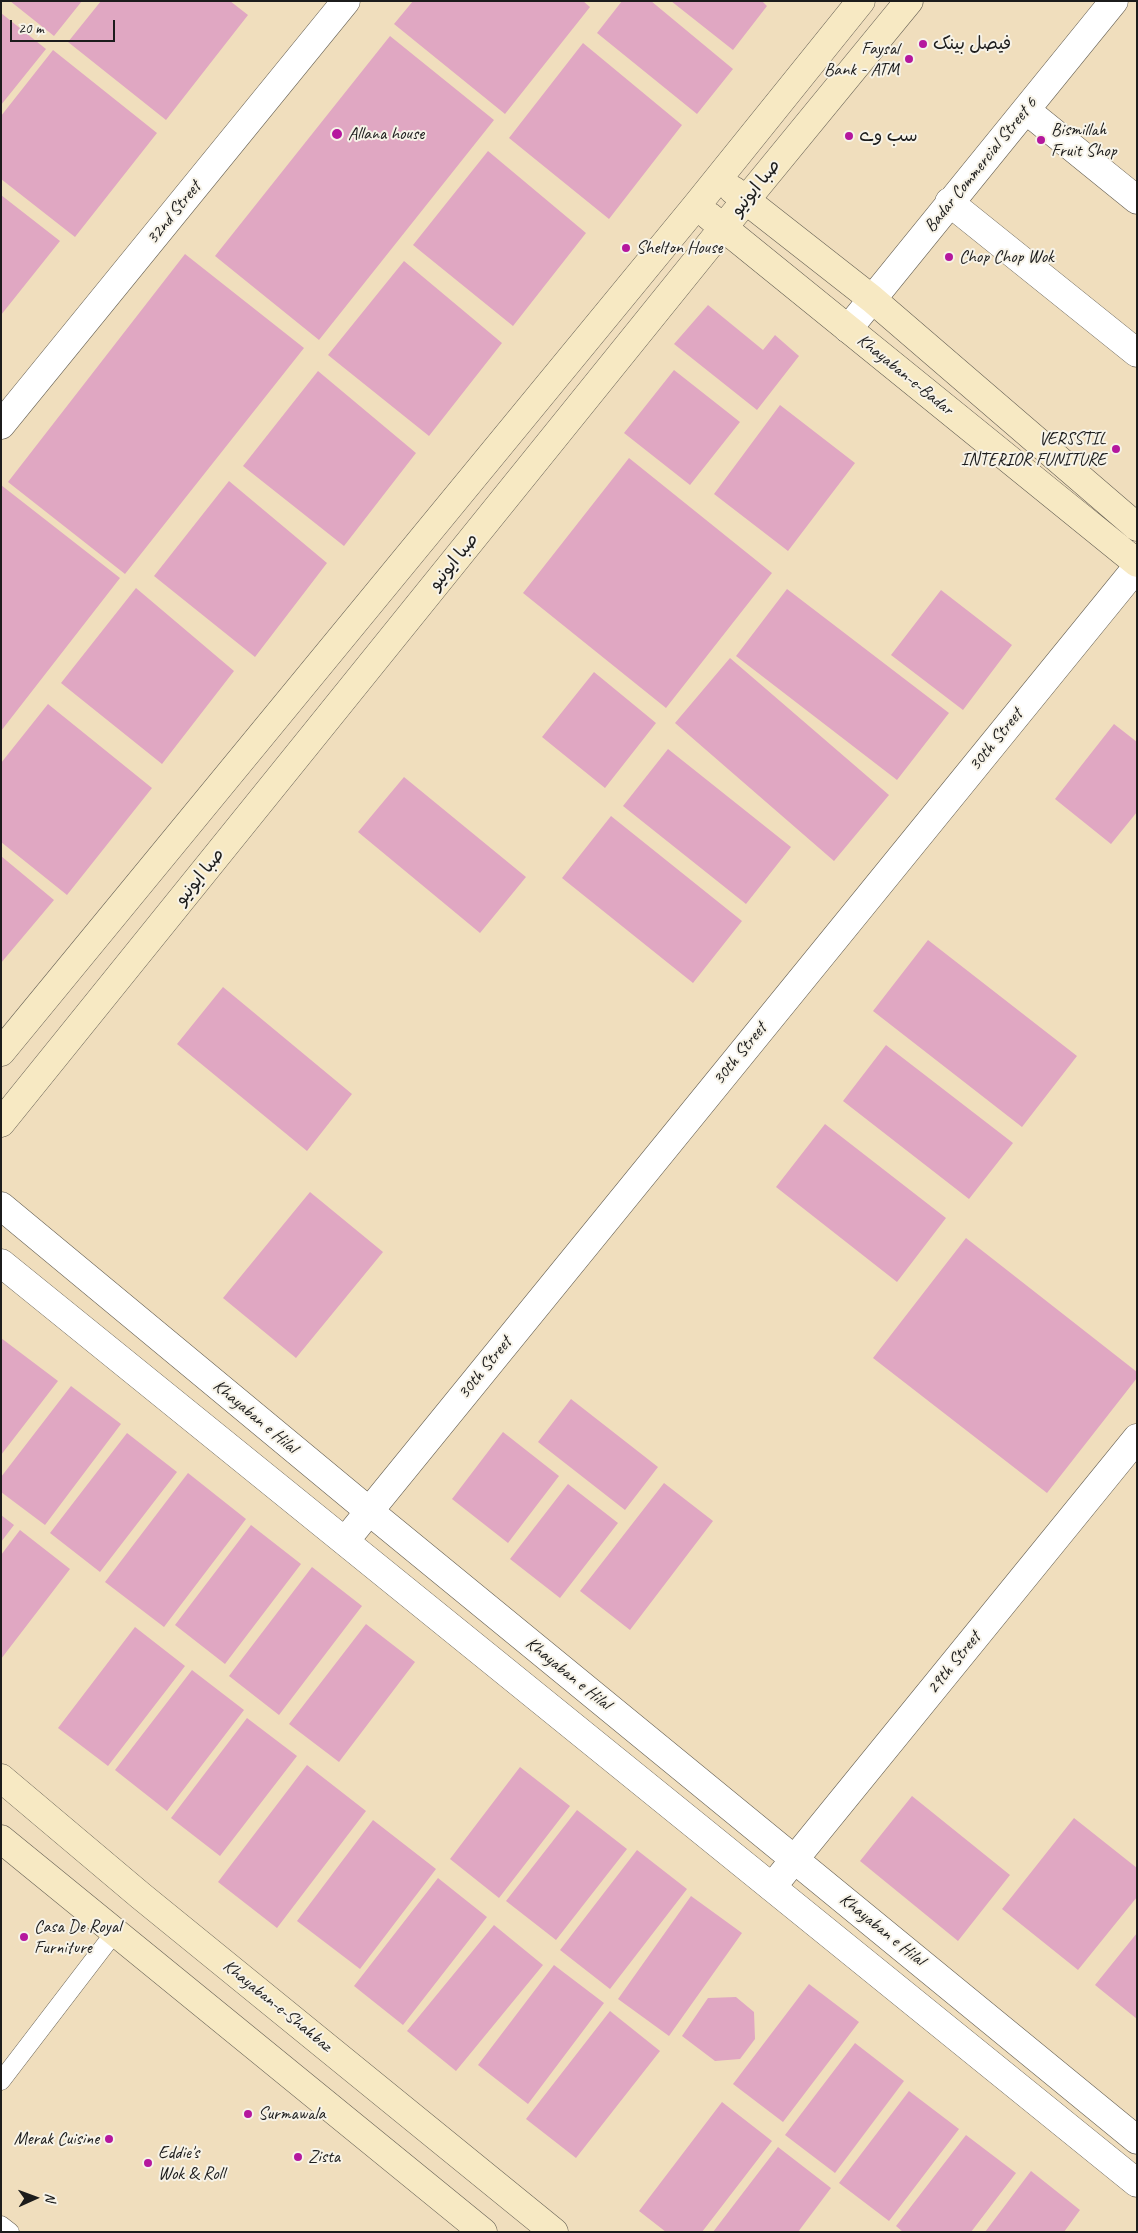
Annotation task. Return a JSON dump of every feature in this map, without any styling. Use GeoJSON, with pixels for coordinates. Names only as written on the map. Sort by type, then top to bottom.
{"type":"FeatureCollection","features":[{"type":"Feature","properties":{"kind":"main road","name":"صبا ایونیو"},"geometry":{"type":"LineString","coordinates":[[1,1052],[696,206],[861,1]]}},
{"type":"Feature","properties":{"kind":"main road","name":"صبا ایونیو"},"geometry":{"type":"LineString","coordinates":[[1,1123],[908,1]]}},
{"type":"Feature","properties":{"kind":"main road","name":"Khayaban-e-Badar"},"geometry":{"type":"LineString","coordinates":[[717,179],[872,299],[1137,527]]}},
{"type":"Feature","properties":{"kind":"main road","name":"Khayaban-e-Badar"},"geometry":{"type":"LineString","coordinates":[[696,206],[1137,565]]}},
{"type":"Feature","properties":{"kind":"main road","name":"Khayaban-e-Shahbaz"},"geometry":{"type":"LineString","coordinates":[[1,1778],[141,1896],[554,2232]]}},
{"type":"Feature","properties":{"kind":"main road"},"geometry":{"type":"LineString","coordinates":[[1,1839],[483,2232]]}},
{"type":"Feature","properties":{"kind":"street","name":"32nd Street"},"geometry":{"type":"LineString","coordinates":[[1,424],[346,1]]}},
{"type":"Feature","properties":{"kind":"street","name":"Badar Commercial Street 6"},"geometry":{"type":"LineString","coordinates":[[848,329],[949,202],[1114,1]]}},
{"type":"Feature","properties":{"kind":"street"},"geometry":{"type":"LineString","coordinates":[[1026,110],[1137,200]]}},
{"type":"Feature","properties":{"kind":"street"},"geometry":{"type":"LineString","coordinates":[[949,202],[1137,353]]}},
{"type":"Feature","properties":{"kind":"street","name":"30th Street"},"geometry":{"type":"LineString","coordinates":[[345,1541],[1137,565]]}},
{"type":"Feature","properties":{"kind":"street","name":"Khayaban e Hilal"},"geometry":{"type":"LineString","coordinates":[[1,1206],[369,1511],[1137,2140]]}},
{"type":"Feature","properties":{"kind":"street","name":"Khayaban e Hilal"},"geometry":{"type":"LineString","coordinates":[[1,1263],[1137,2183]]}},
{"type":"Feature","properties":{"kind":"street","name":"29th Street"},"geometry":{"type":"LineString","coordinates":[[772,1887],[1137,1438]]}},
{"type":"Feature","properties":{"kind":"lane"},"geometry":{"type":"LineString","coordinates":[[1,2081],[115,1932]]}},
{"type":"Feature","properties":{"kind":"lane"},"geometry":{"type":"LineString","coordinates":[[1,2225],[10,2232]]}},
{"type":"Feature","properties":{"kind":"building"},"geometry":{"type":"Polygon","coordinates":[[[10,1],[82,1],[54,36],[10,1]]]}},
{"type":"Feature","properties":{"kind":"building"},"geometry":{"type":"Polygon","coordinates":[[[101,1],[230,1],[248,15],[166,120],[68,42],[101,1]]]}},
{"type":"Feature","properties":{"kind":"building"},"geometry":{"type":"Polygon","coordinates":[[[413,1],[583,1],[590,7],[505,114],[394,24],[413,1]]]}},
{"type":"Feature","properties":{"kind":"building"},"geometry":{"type":"Polygon","coordinates":[[[622,1],[651,1],[733,69],[697,114],[597,33],[622,1]]]}},
{"type":"Feature","properties":{"kind":"building"},"geometry":{"type":"Polygon","coordinates":[[[671,1],[762,1],[767,6],[733,50],[671,1]]]}},
{"type":"Feature","properties":{"kind":"building"},"geometry":{"type":"Polygon","coordinates":[[[1,13],[46,49],[1,105],[1,13]]]}},
{"type":"Feature","properties":{"kind":"building"},"geometry":{"type":"Polygon","coordinates":[[[390,36],[494,120],[319,340],[215,256],[390,36]]]}},
{"type":"Feature","properties":{"kind":"building"},"geometry":{"type":"Polygon","coordinates":[[[583,43],[682,125],[609,219],[509,138],[583,43]]]}},
{"type":"Feature","properties":{"kind":"building"},"geometry":{"type":"Polygon","coordinates":[[[53,50],[157,133],[75,237],[1,179],[1,116],[53,50]]]}},
{"type":"Feature","properties":{"kind":"building"},"geometry":{"type":"Polygon","coordinates":[[[488,151],[586,233],[513,326],[413,245],[488,151]]]}},
{"type":"Feature","properties":{"kind":"building"},"geometry":{"type":"Polygon","coordinates":[[[1,195],[60,241],[1,315],[1,195]]]}},
{"type":"Feature","properties":{"kind":"building"},"geometry":{"type":"Polygon","coordinates":[[[185,254],[304,348],[125,574],[8,482],[185,254]]]}},
{"type":"Feature","properties":{"kind":"building"},"geometry":{"type":"Polygon","coordinates":[[[404,261],[502,343],[429,436],[328,355],[404,261]]]}},
{"type":"Feature","properties":{"kind":"building"},"geometry":{"type":"Polygon","coordinates":[[[708,305],[763,350],[775,335],[799,356],[757,410],[674,344],[708,305]]]}},
{"type":"Feature","properties":{"kind":"building"},"geometry":{"type":"Polygon","coordinates":[[[674,370],[740,422],[690,485],[624,433],[674,370]]]}},
{"type":"Feature","properties":{"kind":"building"},"geometry":{"type":"Polygon","coordinates":[[[318,371],[416,453],[344,546],[243,466],[318,371]]]}},
{"type":"Feature","properties":{"kind":"building"},"geometry":{"type":"Polygon","coordinates":[[[780,405],[855,463],[788,551],[714,494],[780,405]]]}},
{"type":"Feature","properties":{"kind":"building"},"geometry":{"type":"Polygon","coordinates":[[[629,458],[772,573],[666,708],[523,593],[629,458]]]}},
{"type":"Feature","properties":{"kind":"building"},"geometry":{"type":"Polygon","coordinates":[[[229,481],[327,563],[255,657],[154,576],[229,481]]]}},
{"type":"Feature","properties":{"kind":"building"},"geometry":{"type":"Polygon","coordinates":[[[1,485],[120,578],[1,731],[1,485]]]}},
{"type":"Feature","properties":{"kind":"building"},"geometry":{"type":"Polygon","coordinates":[[[136,588],[234,671],[162,764],[61,683],[136,588]]]}},
{"type":"Feature","properties":{"kind":"building"},"geometry":{"type":"Polygon","coordinates":[[[787,589],[949,713],[897,780],[736,656],[787,589]]]}},
{"type":"Feature","properties":{"kind":"building"},"geometry":{"type":"Polygon","coordinates":[[[941,590],[1012,645],[963,710],[891,655],[941,590]]]}},
{"type":"Feature","properties":{"kind":"building"},"geometry":{"type":"Polygon","coordinates":[[[730,658],[889,795],[834,861],[675,723],[730,658]]]}},
{"type":"Feature","properties":{"kind":"building"},"geometry":{"type":"Polygon","coordinates":[[[594,672],[656,723],[605,788],[542,737],[594,672]]]}},
{"type":"Feature","properties":{"kind":"building"},"geometry":{"type":"Polygon","coordinates":[[[48,704],[152,788],[67,895],[1,842],[1,763],[48,704]]]}},
{"type":"Feature","properties":{"kind":"building"},"geometry":{"type":"Polygon","coordinates":[[[1114,724],[1137,742],[1137,812],[1111,844],[1055,799],[1114,724]]]}},
{"type":"Feature","properties":{"kind":"building"},"geometry":{"type":"Polygon","coordinates":[[[668,749],[791,847],[746,904],[623,806],[668,749]]]}},
{"type":"Feature","properties":{"kind":"building"},"geometry":{"type":"Polygon","coordinates":[[[404,777],[526,877],[480,933],[358,832],[404,777]]]}},
{"type":"Feature","properties":{"kind":"building"},"geometry":{"type":"Polygon","coordinates":[[[611,816],[742,921],[693,983],[562,878],[611,816]]]}},
{"type":"Feature","properties":{"kind":"building"},"geometry":{"type":"Polygon","coordinates":[[[1,856],[54,900],[1,963],[1,856]]]}},
{"type":"Feature","properties":{"kind":"building"},"geometry":{"type":"Polygon","coordinates":[[[928,940],[1077,1056],[1022,1127],[873,1011],[928,940]]]}},
{"type":"Feature","properties":{"kind":"building"},"geometry":{"type":"Polygon","coordinates":[[[223,987],[352,1094],[307,1151],[177,1044],[223,987]]]}},
{"type":"Feature","properties":{"kind":"building"},"geometry":{"type":"Polygon","coordinates":[[[886,1045],[1013,1143],[969,1199],[843,1101],[886,1045]]]}},
{"type":"Feature","properties":{"kind":"building"},"geometry":{"type":"Polygon","coordinates":[[[825,1124],[946,1218],[897,1282],[776,1187],[825,1124]]]}},
{"type":"Feature","properties":{"kind":"building"},"geometry":{"type":"Polygon","coordinates":[[[310,1192],[383,1252],[296,1358],[223,1298],[310,1192]]]}},
{"type":"Feature","properties":{"kind":"building"},"geometry":{"type":"Polygon","coordinates":[[[966,1238],[1137,1372],[1137,1378],[1047,1493],[873,1358],[966,1238]]]}},
{"type":"Feature","properties":{"kind":"building"},"geometry":{"type":"Polygon","coordinates":[[[1,1338],[58,1381],[1,1455],[1,1338]]]}},
{"type":"Feature","properties":{"kind":"building"},"geometry":{"type":"Polygon","coordinates":[[[71,1386],[121,1424],[45,1525],[1,1492],[1,1477],[71,1386]]]}},
{"type":"Feature","properties":{"kind":"building"},"geometry":{"type":"Polygon","coordinates":[[[571,1399],[658,1467],[625,1510],[538,1442],[571,1399]]]}},
{"type":"Feature","properties":{"kind":"building"},"geometry":{"type":"Polygon","coordinates":[[[503,1432],[559,1476],[508,1543],[452,1499],[503,1432]]]}},
{"type":"Feature","properties":{"kind":"building"},"geometry":{"type":"Polygon","coordinates":[[[127,1433],[177,1472],[100,1572],[50,1533],[127,1433]]]}},
{"type":"Feature","properties":{"kind":"building"},"geometry":{"type":"Polygon","coordinates":[[[188,1473],[246,1519],[164,1627],[105,1582],[188,1473]]]}},
{"type":"Feature","properties":{"kind":"building"},"geometry":{"type":"Polygon","coordinates":[[[664,1483],[713,1521],[630,1630],[580,1591],[664,1483]]]}},
{"type":"Feature","properties":{"kind":"building"},"geometry":{"type":"Polygon","coordinates":[[[568,1484],[618,1523],[560,1598],[510,1559],[568,1484]]]}},
{"type":"Feature","properties":{"kind":"building"},"geometry":{"type":"Polygon","coordinates":[[[1,1515],[14,1525],[1,1542],[1,1515]]]}},
{"type":"Feature","properties":{"kind":"building"},"geometry":{"type":"Polygon","coordinates":[[[251,1525],[301,1564],[225,1664],[175,1625],[251,1525]]]}},
{"type":"Feature","properties":{"kind":"building"},"geometry":{"type":"Polygon","coordinates":[[[20,1530],[70,1569],[1,1659],[1,1555],[20,1530]]]}},
{"type":"Feature","properties":{"kind":"building"},"geometry":{"type":"Polygon","coordinates":[[[312,1567],[362,1606],[279,1715],[229,1676],[312,1567]]]}},
{"type":"Feature","properties":{"kind":"building"},"geometry":{"type":"Polygon","coordinates":[[[366,1624],[415,1662],[339,1762],[289,1724],[366,1624]]]}},
{"type":"Feature","properties":{"kind":"building"},"geometry":{"type":"Polygon","coordinates":[[[135,1627],[185,1666],[108,1766],[58,1728],[135,1627]]]}},
{"type":"Feature","properties":{"kind":"building"},"geometry":{"type":"Polygon","coordinates":[[[192,1670],[244,1710],[167,1811],[115,1770],[192,1670]]]}},
{"type":"Feature","properties":{"kind":"building"},"geometry":{"type":"Polygon","coordinates":[[[247,1718],[297,1756],[220,1856],[171,1818],[247,1718]]]}},
{"type":"Feature","properties":{"kind":"building"},"geometry":{"type":"Polygon","coordinates":[[[307,1765],[366,1811],[277,1928],[218,1882],[307,1765]]]}},
{"type":"Feature","properties":{"kind":"building"},"geometry":{"type":"Polygon","coordinates":[[[520,1767],[570,1806],[499,1898],[450,1859],[520,1767]]]}},
{"type":"Feature","properties":{"kind":"building"},"geometry":{"type":"Polygon","coordinates":[[[912,1796],[1010,1875],[958,1941],[860,1861],[912,1796]]]}},
{"type":"Feature","properties":{"kind":"building"},"geometry":{"type":"Polygon","coordinates":[[[577,1810],[627,1849],[556,1940],[506,1901],[577,1810]]]}},
{"type":"Feature","properties":{"kind":"building"},"geometry":{"type":"Polygon","coordinates":[[[1074,1818],[1137,1868],[1137,1897],[1078,1970],[1002,1909],[1074,1818]]]}},
{"type":"Feature","properties":{"kind":"building"},"geometry":{"type":"Polygon","coordinates":[[[373,1820],[436,1869],[360,1969],[297,1921],[373,1820]]]}},
{"type":"Feature","properties":{"kind":"building"},"geometry":{"type":"Polygon","coordinates":[[[637,1850],[687,1889],[610,1989],[560,1950],[637,1850]]]}},
{"type":"Feature","properties":{"kind":"building"},"geometry":{"type":"Polygon","coordinates":[[[438,1878],[487,1917],[403,2025],[354,1986],[438,1878]]]}},
{"type":"Feature","properties":{"kind":"building"},"geometry":{"type":"Polygon","coordinates":[[[691,1896],[742,1933],[669,2036],[618,1999],[691,1896]]]}},
{"type":"Feature","properties":{"kind":"building"},"geometry":{"type":"Polygon","coordinates":[[[494,1925],[543,1965],[456,2071],[407,2031],[494,1925]]]}},
{"type":"Feature","properties":{"kind":"building"},"geometry":{"type":"Polygon","coordinates":[[[1137,1933],[1137,2019],[1095,1985],[1137,1933]]]}},
{"type":"Feature","properties":{"kind":"building"},"geometry":{"type":"Polygon","coordinates":[[[554,1965],[604,2003],[528,2104],[478,2065],[554,1965]]]}},
{"type":"Feature","properties":{"kind":"building"},"geometry":{"type":"Polygon","coordinates":[[[809,1984],[859,2022],[783,2122],[733,2084],[809,1984]]]}},
{"type":"Feature","properties":{"kind":"building"},"geometry":{"type":"Polygon","coordinates":[[[736,1997],[754,2012],[755,2039],[740,2059],[715,2061],[682,2036],[708,1998],[736,1997]]]}},
{"type":"Feature","properties":{"kind":"building"},"geometry":{"type":"Polygon","coordinates":[[[610,2011],[660,2051],[576,2158],[526,2119],[610,2011]]]}},
{"type":"Feature","properties":{"kind":"building"},"geometry":{"type":"Polygon","coordinates":[[[855,2043],[904,2081],[835,2173],[785,2135],[855,2043]]]}},
{"type":"Feature","properties":{"kind":"building"},"geometry":{"type":"Polygon","coordinates":[[[909,2091],[959,2129],[889,2221],[839,2183],[909,2091]]]}},
{"type":"Feature","properties":{"kind":"building"},"geometry":{"type":"Polygon","coordinates":[[[722,2102],[772,2141],[702,2232],[666,2232],[639,2211],[722,2102]]]}},
{"type":"Feature","properties":{"kind":"building"},"geometry":{"type":"Polygon","coordinates":[[[966,2135],[1016,2173],[971,2232],[903,2232],[896,2226],[966,2135]]]}},
{"type":"Feature","properties":{"kind":"building"},"geometry":{"type":"Polygon","coordinates":[[[778,2147],[831,2188],[798,2232],[713,2232],[778,2147]]]}},
{"type":"Feature","properties":{"kind":"building"},"geometry":{"type":"Polygon","coordinates":[[[1031,2171],[1080,2210],[1064,2232],[985,2232],[1031,2171]]]}},
{"type":"Feature","properties":{"kind":"place","name":"فیصل بینک"},"geometry":{"type":"Point","coordinates":[923,44]}},
{"type":"Feature","properties":{"kind":"place","name":"Faysal Bank - ATM"},"geometry":{"type":"Point","coordinates":[909,59]}},
{"type":"Feature","properties":{"kind":"place","name":"Allana house"},"geometry":{"type":"Point","coordinates":[337,134]}},
{"type":"Feature","properties":{"kind":"place","name":"سب وے"},"geometry":{"type":"Point","coordinates":[849,136]}},
{"type":"Feature","properties":{"kind":"place","name":"Bismillah Fruit Shop"},"geometry":{"type":"Point","coordinates":[1041,140]}},
{"type":"Feature","properties":{"kind":"place","name":"Shelton House"},"geometry":{"type":"Point","coordinates":[626,248]}},
{"type":"Feature","properties":{"kind":"place","name":"Chop Chop Wok"},"geometry":{"type":"Point","coordinates":[949,257]}},
{"type":"Feature","properties":{"kind":"place","name":"VERSSTIL INTERIOR FUNITURE"},"geometry":{"type":"Point","coordinates":[1116,449]}},
{"type":"Feature","properties":{"kind":"place","name":"Casa De Royal Furniture"},"geometry":{"type":"Point","coordinates":[24,1937]}},
{"type":"Feature","properties":{"kind":"place","name":"Surmawala"},"geometry":{"type":"Point","coordinates":[248,2114]}},
{"type":"Feature","properties":{"kind":"place","name":"Merak Cuisine"},"geometry":{"type":"Point","coordinates":[109,2139]}},
{"type":"Feature","properties":{"kind":"place","name":"Zista"},"geometry":{"type":"Point","coordinates":[298,2157]}},
{"type":"Feature","properties":{"kind":"place","name":"Eddie's Wok & Roll"},"geometry":{"type":"Point","coordinates":[148,2163]}}]}
